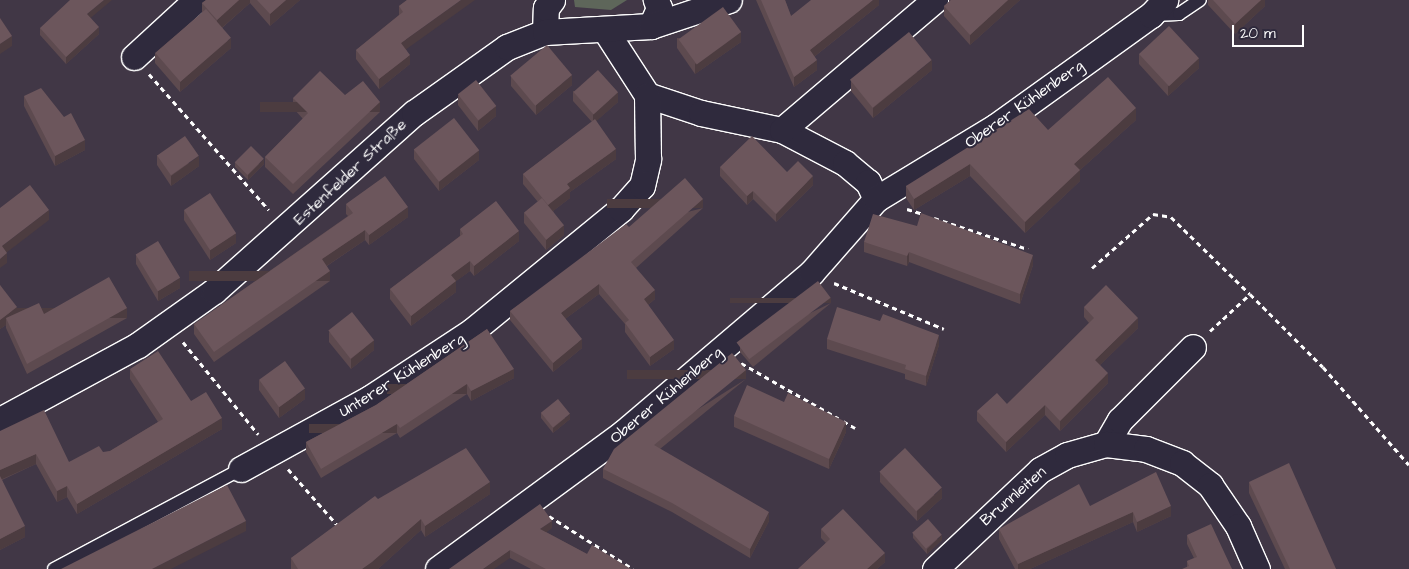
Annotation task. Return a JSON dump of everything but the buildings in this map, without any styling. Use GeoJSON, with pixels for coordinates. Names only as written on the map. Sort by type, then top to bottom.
{"type":"FeatureCollection","features":[{"type":"Feature","properties":{"kind":"street"},"geometry":{"type":"LineString","coordinates":[[134,57],[196,0]]}},
{"type":"Feature","properties":{"kind":"street"},"geometry":{"type":"LineString","coordinates":[[545,32],[546,8],[552,0]]}},
{"type":"Feature","properties":{"kind":"street"},"geometry":{"type":"LineString","coordinates":[[651,26],[660,8],[656,0]]}},
{"type":"Feature","properties":{"kind":"street","name":"Estenfelder Straße"},"geometry":{"type":"LineString","coordinates":[[0,420],[138,345],[214,291],[287,230],[463,74],[506,47],[545,32],[651,26],[729,0]]}},
{"type":"Feature","properties":{"kind":"street"},"geometry":{"type":"LineString","coordinates":[[782,130],[935,0]]}},
{"type":"Feature","properties":{"kind":"street","name":"Oberer Kühlenberg"},"geometry":{"type":"LineString","coordinates":[[438,569],[623,434],[718,350],[811,273],[876,199],[995,127],[1158,8]]}},
{"type":"Feature","properties":{"kind":"street"},"geometry":{"type":"LineString","coordinates":[[605,30],[647,95],[701,112],[782,130],[845,163],[868,182],[876,199]]}},
{"type":"Feature","properties":{"kind":"street","name":"Unterer Kühlenberg"},"geometry":{"type":"LineString","coordinates":[[242,468],[370,398],[472,331],[621,209],[642,186],[648,159],[647,95]]}},
{"type":"Feature","properties":{"kind":"street"},"geometry":{"type":"LineString","coordinates":[[1106,444],[1120,420],[1193,347]]}},
{"type":"Feature","properties":{"kind":"street","name":"Brunnleiten"},"geometry":{"type":"LineString","coordinates":[[935,569],[1040,470],[1067,454],[1106,444],[1146,449],[1182,463],[1210,484],[1238,526],[1257,569]]}},
{"type":"Feature","properties":{"kind":"lane"},"geometry":{"type":"LineString","coordinates":[[1158,8],[1179,14],[1200,0]]}},
{"type":"Feature","properties":{"kind":"lane","name":"Unterer Kühlenberg"},"geometry":{"type":"LineString","coordinates":[[54,569],[242,468]]}},
{"type":"Feature","properties":{"kind":"path"},"geometry":{"type":"LineString","coordinates":[[134,57],[287,230]]}},
{"type":"Feature","properties":{"kind":"path"},"geometry":{"type":"LineString","coordinates":[[876,199],[1028,249]]}},
{"type":"Feature","properties":{"kind":"path"},"geometry":{"type":"LineString","coordinates":[[1092,268],[1153,214],[1171,217],[1323,367],[1409,465]]}},
{"type":"Feature","properties":{"kind":"path"},"geometry":{"type":"LineString","coordinates":[[811,273],[944,329]]}},
{"type":"Feature","properties":{"kind":"path"},"geometry":{"type":"LineString","coordinates":[[1193,347],[1250,294]]}},
{"type":"Feature","properties":{"kind":"path"},"geometry":{"type":"LineString","coordinates":[[718,350],[855,428]]}},
{"type":"Feature","properties":{"kind":"path"},"geometry":{"type":"LineString","coordinates":[[528,502],[633,569]]}},
{"type":"Feature","properties":{"kind":"green space"},"geometry":{"type":"Polygon","coordinates":[[[574,0],[627,0],[611,10],[575,7],[574,0]]]}}]}
